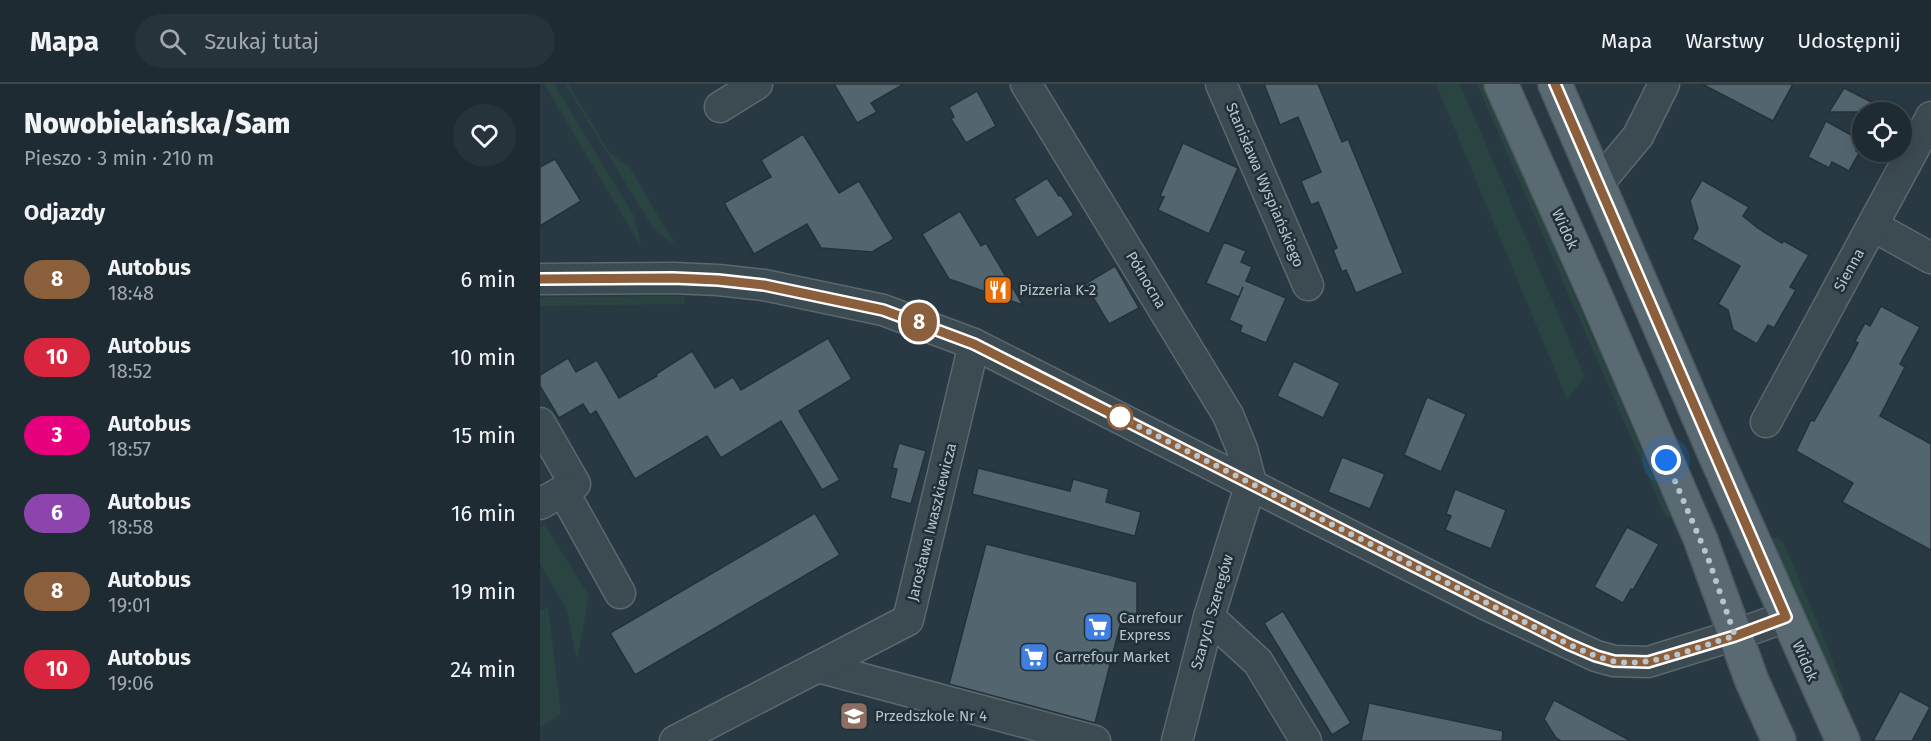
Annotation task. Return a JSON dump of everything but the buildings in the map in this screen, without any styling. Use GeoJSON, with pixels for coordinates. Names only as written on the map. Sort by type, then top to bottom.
{"type":"FeatureCollection","features":[{"type":"Feature","properties":{"kind":"main road","name":"Widok"},"geometry":{"type":"LineString","coordinates":[[1501,84],[1700,538],[1752,681],[1779,741]]}},
{"type":"Feature","properties":{"kind":"main road","name":"Widok"},"geometry":{"type":"LineString","coordinates":[[1555,84],[1786,617],[1843,741]]}},
{"type":"Feature","properties":{"kind":"street"},"geometry":{"type":"LineString","coordinates":[[720,107],[757,84]]}},
{"type":"Feature","properties":{"kind":"street","name":"Północna"},"geometry":{"type":"LineString","coordinates":[[1026,84],[1228,415],[1242,449],[1251,483]]}},
{"type":"Feature","properties":{"kind":"street","name":"Stanisława Wyspiańskiego"},"geometry":{"type":"LineString","coordinates":[[1221,84],[1308,285]]}},
{"type":"Feature","properties":{"kind":"street"},"geometry":{"type":"LineString","coordinates":[[1598,184],[1638,136],[1664,84]]}},
{"type":"Feature","properties":{"kind":"street","name":"Sienna"},"geometry":{"type":"LineString","coordinates":[[1766,422],[1931,117]]}},
{"type":"Feature","properties":{"kind":"street"},"geometry":{"type":"LineString","coordinates":[[1873,226],[1931,258]]}},
{"type":"Feature","properties":{"kind":"street"},"geometry":{"type":"LineString","coordinates":[[540,279],[718,280],[764,285],[883,310],[974,344],[1483,603],[1596,656],[1614,661],[1648,662],[1735,636],[1786,617]]}},
{"type":"Feature","properties":{"kind":"street","name":"Jarosława Iwaszkiewicza"},"geometry":{"type":"LineString","coordinates":[[675,741],[908,620],[974,344]]}},
{"type":"Feature","properties":{"kind":"street"},"geometry":{"type":"LineString","coordinates":[[540,423],[575,484],[551,498],[620,593]]}},
{"type":"Feature","properties":{"kind":"street","name":"Szarych Szeregów"},"geometry":{"type":"LineString","coordinates":[[1177,741],[1209,617],[1251,483]]}},
{"type":"Feature","properties":{"kind":"street"},"geometry":{"type":"LineString","coordinates":[[1209,617],[1258,662],[1306,741]]}},
{"type":"Feature","properties":{"kind":"street"},"geometry":{"type":"LineString","coordinates":[[818,667],[1095,741]]}},
{"type":"Feature","properties":{"kind":"green space"},"geometry":{"type":"Polygon","coordinates":[[[544,84],[554,84],[634,216],[641,246],[544,84]]]}},
{"type":"Feature","properties":{"kind":"green space"},"geometry":{"type":"Polygon","coordinates":[[[565,84],[568,84],[609,152],[630,168],[676,246],[653,228],[565,84]]]}},
{"type":"Feature","properties":{"kind":"green space"},"geometry":{"type":"Polygon","coordinates":[[[1436,84],[1460,84],[1585,377],[1567,399],[1436,84]]]}},
{"type":"Feature","properties":{"kind":"green space"},"geometry":{"type":"Polygon","coordinates":[[[1477,84],[1483,84],[1671,517],[1667,517],[1664,513],[1477,84]]]}},
{"type":"Feature","properties":{"kind":"green space"},"geometry":{"type":"Polygon","coordinates":[[[685,296],[684,304],[540,306],[540,297],[685,296]]]}},
{"type":"Feature","properties":{"kind":"green space"},"geometry":{"type":"Polygon","coordinates":[[[545,525],[589,596],[577,660],[567,610],[540,564],[540,528],[545,525]]]}},
{"type":"Feature","properties":{"kind":"green space"},"geometry":{"type":"Polygon","coordinates":[[[1772,538],[1778,538],[1784,544],[1828,648],[1845,696],[1841,697],[1772,538]]]}},
{"type":"Feature","properties":{"kind":"green space"},"geometry":{"type":"Polygon","coordinates":[[[548,606],[561,714],[540,727],[540,611],[548,606]]]}},
{"type":"Feature","properties":{"kind":"bus line","name":"8"},"geometry":{"type":"LineString","coordinates":[[540,279],[673,278],[764,285],[883,310],[913,320],[974,344],[1568,644],[1614,661],[1648,662],[1735,636],[1786,617],[1555,84]]}},
{"type":"Feature","properties":{"kind":"place","name":"Pizzeria K-2"},"geometry":{"type":"Point","coordinates":[998,290]}},
{"type":"Feature","properties":{"kind":"place","name":"Carrefour Express"},"geometry":{"type":"Point","coordinates":[1098,627]}},
{"type":"Feature","properties":{"kind":"place","name":"Carrefour Market"},"geometry":{"type":"Point","coordinates":[1034,657]}},
{"type":"Feature","properties":{"kind":"place","name":"Przedszkole Nr 4"},"geometry":{"type":"Point","coordinates":[854,716]}},
{"type":"Feature","properties":{"kind":"route"},"geometry":{"type":"LineString","coordinates":[[1120,417],[1483,603],[1568,644],[1596,656],[1631,663],[1648,662],[1735,636],[1708,558],[1666,460]]}}]}
